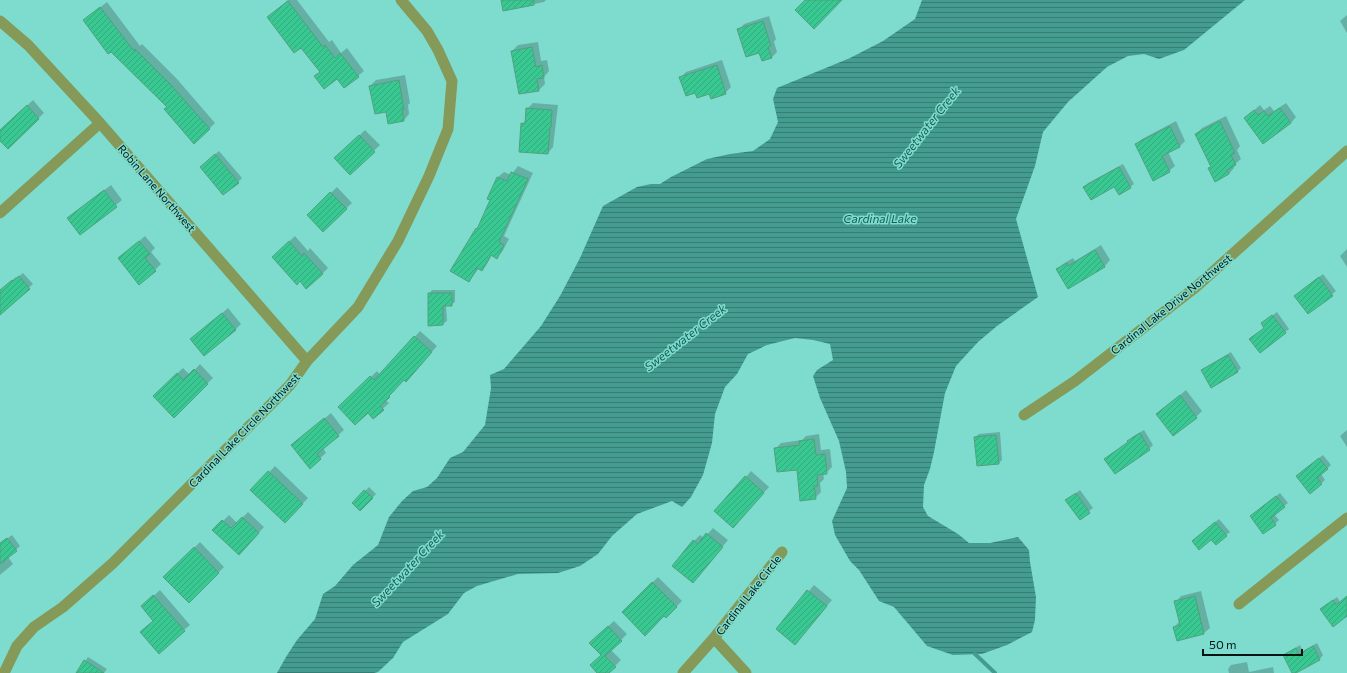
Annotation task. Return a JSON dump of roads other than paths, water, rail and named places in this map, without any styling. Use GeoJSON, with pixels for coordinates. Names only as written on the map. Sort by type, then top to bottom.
{"type":"FeatureCollection","features":[{"type":"Feature","properties":{"kind":"street","name":"Cardinal Lake Circle Northwest"},"geometry":{"type":"LineString","coordinates":[[4,673],[17,646],[34,627],[63,607],[113,563],[290,385],[307,361],[358,306],[398,241],[429,176],[448,129],[452,81],[438,50],[426,31],[401,0]]}},
{"type":"Feature","properties":{"kind":"street","name":"Robin Lane Northwest"},"geometry":{"type":"LineString","coordinates":[[0,21],[28,45],[100,123],[307,361]]}},
{"type":"Feature","properties":{"kind":"street"},"geometry":{"type":"LineString","coordinates":[[0,213],[100,123]]}},
{"type":"Feature","properties":{"kind":"street","name":"Cardinal Lake Drive Northwest"},"geometry":{"type":"LineString","coordinates":[[1024,415],[1075,381],[1196,287],[1347,151]]}},
{"type":"Feature","properties":{"kind":"street"},"geometry":{"type":"LineString","coordinates":[[1239,604],[1347,518]]}},
{"type":"Feature","properties":{"kind":"street","name":"Cardinal Lake Circle"},"geometry":{"type":"LineString","coordinates":[[714,638],[782,552]]}},
{"type":"Feature","properties":{"kind":"street"},"geometry":{"type":"LineString","coordinates":[[683,673],[714,638],[746,673]]}},
{"type":"Feature","properties":{"kind":"water","name":"Cardinal Lake"},"geometry":{"type":"Polygon","coordinates":[[[922,0],[1245,0],[1184,50],[1159,59],[1144,54],[1128,56],[1107,67],[1068,102],[1043,132],[1035,166],[1016,219],[1038,297],[997,326],[978,342],[956,366],[945,393],[934,452],[924,485],[923,507],[928,516],[958,534],[969,543],[990,543],[1018,537],[1029,550],[1036,597],[1035,620],[1032,632],[1007,645],[982,654],[953,655],[927,646],[894,607],[879,601],[859,570],[850,561],[835,535],[832,521],[847,488],[846,472],[839,441],[820,398],[813,376],[817,370],[833,360],[830,344],[795,338],[767,345],[748,354],[737,374],[725,387],[715,414],[712,443],[703,475],[691,497],[682,507],[672,501],[637,514],[612,536],[598,554],[580,566],[558,573],[518,574],[477,586],[464,593],[448,614],[403,642],[393,658],[378,672],[277,673],[297,640],[315,619],[323,594],[335,586],[353,565],[378,545],[389,517],[402,501],[413,491],[427,487],[437,478],[450,458],[463,452],[485,425],[491,388],[490,375],[504,369],[541,326],[560,296],[580,258],[603,206],[637,187],[660,184],[707,159],[753,151],[770,139],[778,122],[773,99],[777,88],[850,58],[883,41],[915,19],[922,0]]]}},
{"type":"Feature","properties":{"kind":"waterway"},"geometry":{"type":"LineString","coordinates":[[975,654],[995,673]]}},
{"type":"Feature","properties":{"kind":"water label","name":"Sweetwater Creek"},"geometry":{"type":"Point","coordinates":[926,127]}},
{"type":"Feature","properties":{"kind":"water label","name":"Sweetwater Creek"},"geometry":{"type":"Point","coordinates":[685,337]}},
{"type":"Feature","properties":{"kind":"water label","name":"Sweetwater Creek"},"geometry":{"type":"Point","coordinates":[407,568]}}]}
